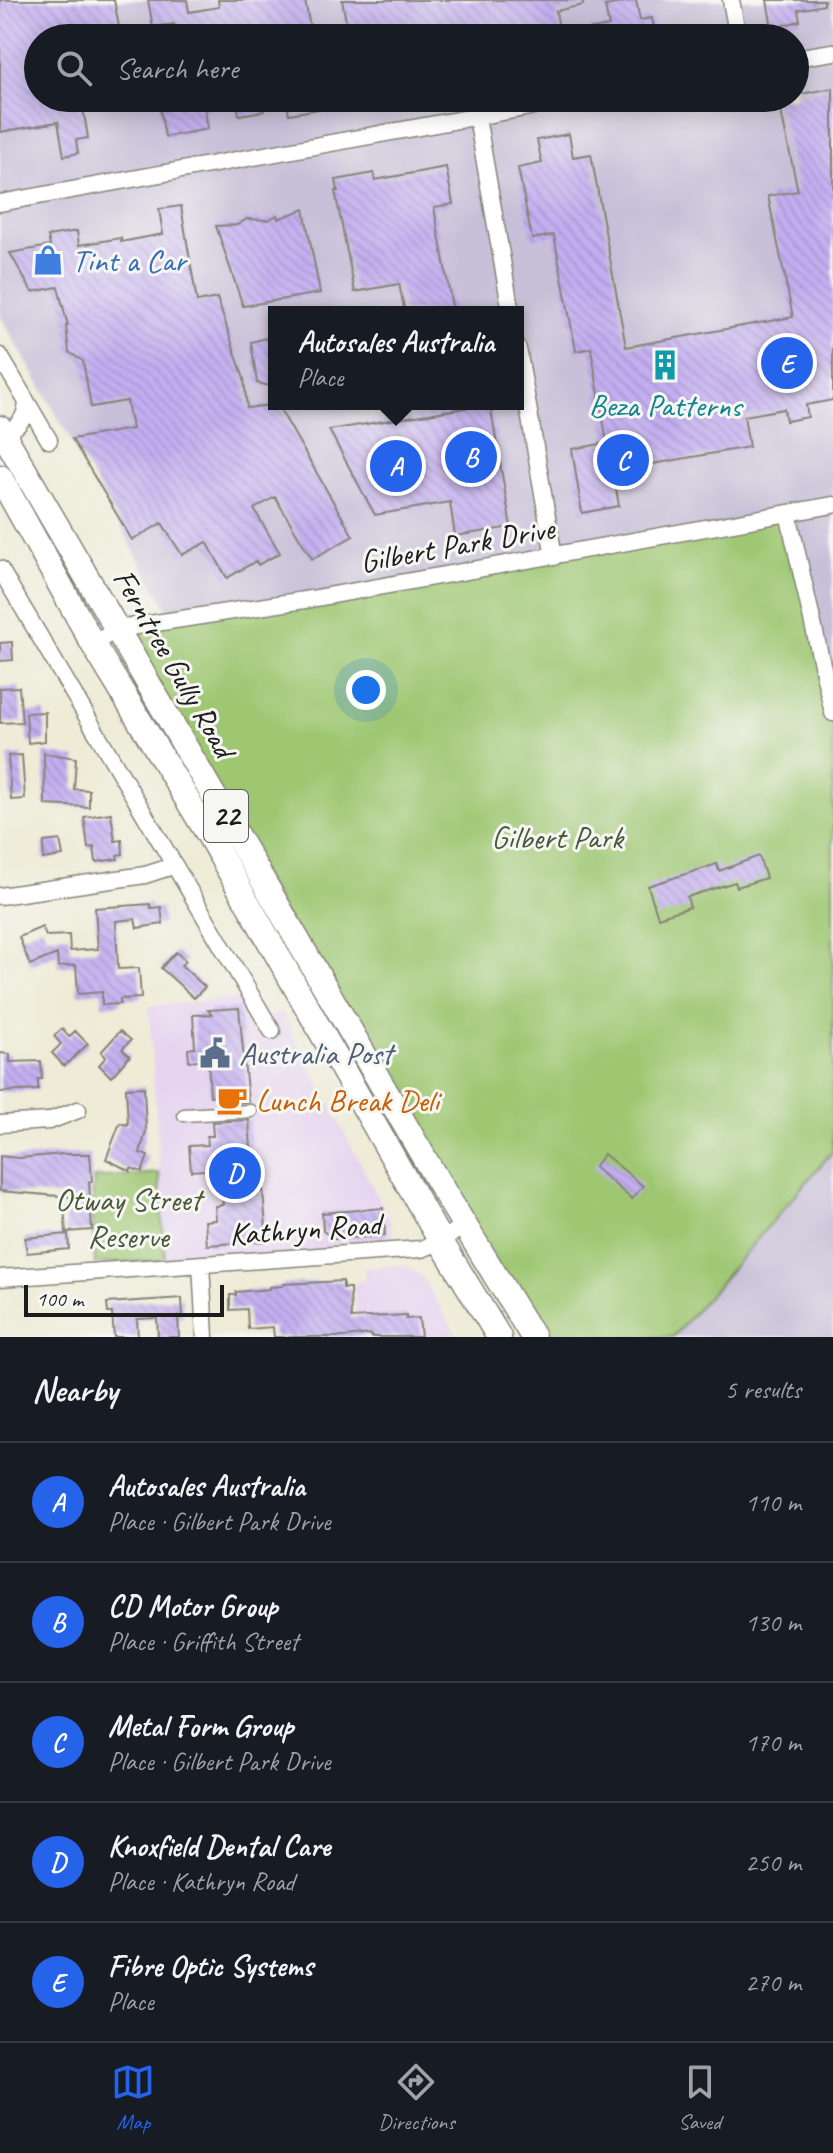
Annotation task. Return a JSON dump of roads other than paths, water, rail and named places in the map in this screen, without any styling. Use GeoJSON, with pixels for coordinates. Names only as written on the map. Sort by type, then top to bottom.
{"type":"FeatureCollection","features":[{"type":"Feature","properties":{"kind":"main road","name":"Ferntree Gully Road"},"geometry":{"type":"LineString","coordinates":[[1,433],[464,1226],[533,1337]]}},
{"type":"Feature","properties":{"kind":"main road","name":"Ferntree Gully Road"},"geometry":{"type":"LineString","coordinates":[[0,477],[93,644],[210,837],[440,1240],[499,1337]]}},
{"type":"Feature","properties":{"kind":"main road"},"geometry":{"type":"LineString","coordinates":[[314,1016],[335,1002]]}},
{"type":"Feature","properties":{"kind":"street"},"geometry":{"type":"LineString","coordinates":[[731,0],[735,24]]}},
{"type":"Feature","properties":{"kind":"street"},"geometry":{"type":"LineString","coordinates":[[809,56],[833,52]]}},
{"type":"Feature","properties":{"kind":"street"},"geometry":{"type":"LineString","coordinates":[[0,203],[504,112]]}},
{"type":"Feature","properties":{"kind":"street"},"geometry":{"type":"LineString","coordinates":[[477,117],[510,306]]}},
{"type":"Feature","properties":{"kind":"street"},"geometry":{"type":"LineString","coordinates":[[0,356],[49,440]]}},
{"type":"Feature","properties":{"kind":"street"},"geometry":{"type":"LineString","coordinates":[[524,384],[554,557]]}},
{"type":"Feature","properties":{"kind":"street","name":"Ferntree Gully Road"},"geometry":{"type":"LineString","coordinates":[[1,433],[18,425],[24,418],[27,402]]}},
{"type":"Feature","properties":{"kind":"street","name":"Gilbert Park Drive"},"geometry":{"type":"LineString","coordinates":[[93,644],[117,629],[297,602],[833,505]]}},
{"type":"Feature","properties":{"kind":"street"},"geometry":{"type":"LineString","coordinates":[[788,513],[833,713]]}},
{"type":"Feature","properties":{"kind":"street"},"geometry":{"type":"LineString","coordinates":[[0,569],[272,1031]]}},
{"type":"Feature","properties":{"kind":"street"},"geometry":{"type":"LineString","coordinates":[[0,896],[145,875],[173,866]]}},
{"type":"Feature","properties":{"kind":"street"},"geometry":{"type":"LineString","coordinates":[[0,1124],[49,1121],[78,1110]]}},
{"type":"Feature","properties":{"kind":"street"},"geometry":{"type":"LineString","coordinates":[[184,1115],[251,1111]]}},
{"type":"Feature","properties":{"kind":"street","name":"Kathryn Road"},"geometry":{"type":"LineString","coordinates":[[0,1278],[415,1249],[432,1245],[464,1226]]}},
{"type":"Feature","properties":{"kind":"street"},"geometry":{"type":"LineString","coordinates":[[201,1264],[205,1337]]}},
{"type":"Feature","properties":{"kind":"place","name":"Tint a Car"},"geometry":{"type":"Point","coordinates":[48,260]}},
{"type":"Feature","properties":{"kind":"place","name":"Fibre Optic Systems"},"geometry":{"type":"Point","coordinates":[787,363]}},
{"type":"Feature","properties":{"kind":"place","name":"Beza Patterns"},"geometry":{"type":"Point","coordinates":[665,365]}},
{"type":"Feature","properties":{"kind":"place","name":"CD Motor Group"},"geometry":{"type":"Point","coordinates":[471,457]}},
{"type":"Feature","properties":{"kind":"place","name":"Metal Form Group"},"geometry":{"type":"Point","coordinates":[623,460]}},
{"type":"Feature","properties":{"kind":"place","name":"Autosales Australia"},"geometry":{"type":"Point","coordinates":[396,466]}},
{"type":"Feature","properties":{"kind":"place","name":"Australia Post"},"geometry":{"type":"Point","coordinates":[215,1053]}},
{"type":"Feature","properties":{"kind":"place","name":"Lunch Break Deli"},"geometry":{"type":"Point","coordinates":[232,1100]}},
{"type":"Feature","properties":{"kind":"place","name":"Knoxfield Dental Care"},"geometry":{"type":"Point","coordinates":[235,1173]}},
{"type":"Feature","properties":{"kind":"park label","name":"Gilbert Park"},"geometry":{"type":"Point","coordinates":[557,837]}},
{"type":"Feature","properties":{"kind":"park label","name":"Otway Street Reserve"},"geometry":{"type":"Point","coordinates":[128,1218]}}]}
